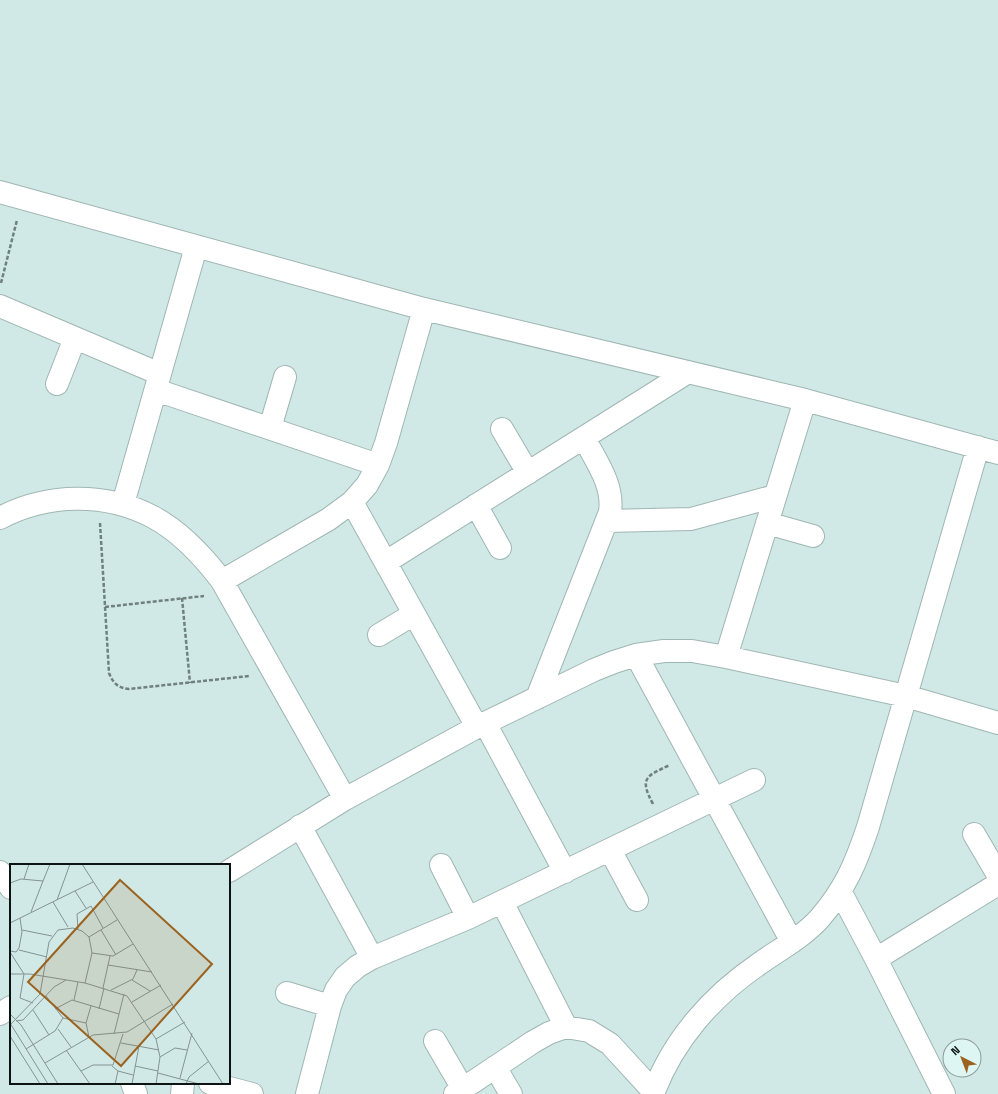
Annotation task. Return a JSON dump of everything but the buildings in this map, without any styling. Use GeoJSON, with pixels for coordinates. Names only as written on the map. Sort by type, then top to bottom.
{"type":"FeatureCollection","features":[{"type":"Feature","properties":{"kind":"street"},"geometry":{"type":"LineString","coordinates":[[0,192],[424,309],[805,400],[988,450],[906,696],[861,847],[840,891],[819,919],[792,942],[732,983],[708,1006],[679,1043],[668,1061],[653,1093],[610,1044],[589,1031],[566,1027],[549,1033],[459,1091],[435,1041]]}},
{"type":"Feature","properties":{"kind":"street"},"geometry":{"type":"LineString","coordinates":[[123,504],[196,247]]}},
{"type":"Feature","properties":{"kind":"street"},"geometry":{"type":"LineString","coordinates":[[0,306],[75,338],[158,382],[270,428],[378,465]]}},
{"type":"Feature","properties":{"kind":"street"},"geometry":{"type":"LineString","coordinates":[[226,587],[329,519],[352,502],[367,485],[378,465],[386,443],[424,309]]}},
{"type":"Feature","properties":{"kind":"street"},"geometry":{"type":"LineString","coordinates":[[57,384],[75,338]]}},
{"type":"Feature","properties":{"kind":"street"},"geometry":{"type":"LineString","coordinates":[[386,562],[688,372]]}},
{"type":"Feature","properties":{"kind":"street"},"geometry":{"type":"LineString","coordinates":[[270,428],[285,377]]}},
{"type":"Feature","properties":{"kind":"street"},"geometry":{"type":"LineString","coordinates":[[726,657],[805,400]]}},
{"type":"Feature","properties":{"kind":"street"},"geometry":{"type":"LineString","coordinates":[[502,430],[528,473]]}},
{"type":"Feature","properties":{"kind":"street"},"geometry":{"type":"LineString","coordinates":[[537,698],[607,521],[611,502],[607,483],[584,438]]}},
{"type":"Feature","properties":{"kind":"street"},"geometry":{"type":"LineString","coordinates":[[607,521],[691,519],[775,496]]}},
{"type":"Feature","properties":{"kind":"street"},"geometry":{"type":"LineString","coordinates":[[4,510],[48,501],[86,498],[123,504],[153,517],[180,535],[203,556],[226,587],[344,799]]}},
{"type":"Feature","properties":{"kind":"street"},"geometry":{"type":"LineString","coordinates":[[352,502],[414,614],[481,725],[565,872]]}},
{"type":"Feature","properties":{"kind":"street"},"geometry":{"type":"LineString","coordinates":[[476,506],[500,548]]}},
{"type":"Feature","properties":{"kind":"street"},"geometry":{"type":"LineString","coordinates":[[767,523],[814,536]]}},
{"type":"Feature","properties":{"kind":"street"},"geometry":{"type":"LineString","coordinates":[[379,636],[414,614]]}},
{"type":"Feature","properties":{"kind":"street"},"geometry":{"type":"LineString","coordinates":[[230,870],[344,799],[481,725],[614,662],[636,655],[664,651],[692,651],[726,657],[906,696],[998,723]]}},
{"type":"Feature","properties":{"kind":"street"},"geometry":{"type":"LineString","coordinates":[[636,655],[792,942]]}},
{"type":"Feature","properties":{"kind":"street"},"geometry":{"type":"LineString","coordinates":[[308,1094],[330,1006],[336,990],[345,976],[358,966],[372,958],[468,918],[754,780]]}},
{"type":"Feature","properties":{"kind":"street"},"geometry":{"type":"LineString","coordinates":[[300,826],[372,958]]}},
{"type":"Feature","properties":{"kind":"street"},"geometry":{"type":"LineString","coordinates":[[974,834],[998,875]]}},
{"type":"Feature","properties":{"kind":"street"},"geometry":{"type":"LineString","coordinates":[[610,850],[637,900]]}},
{"type":"Feature","properties":{"kind":"street"},"geometry":{"type":"LineString","coordinates":[[441,865],[468,918]]}},
{"type":"Feature","properties":{"kind":"street"},"geometry":{"type":"LineString","coordinates":[[0,872],[10,887]]}},
{"type":"Feature","properties":{"kind":"street"},"geometry":{"type":"LineString","coordinates":[[876,959],[998,884]]}},
{"type":"Feature","properties":{"kind":"street"},"geometry":{"type":"LineString","coordinates":[[840,891],[944,1094]]}},
{"type":"Feature","properties":{"kind":"street"},"geometry":{"type":"LineString","coordinates":[[502,902],[566,1027]]}},
{"type":"Feature","properties":{"kind":"street"},"geometry":{"type":"LineString","coordinates":[[287,993],[330,1006]]}},
{"type":"Feature","properties":{"kind":"street"},"geometry":{"type":"LineString","coordinates":[[0,1014],[10,1009]]}},
{"type":"Feature","properties":{"kind":"street"},"geometry":{"type":"LineString","coordinates":[[495,1067],[511,1094]]}},
{"type":"Feature","properties":{"kind":"street"},"geometry":{"type":"LineString","coordinates":[[132,1084],[136,1094]]}},
{"type":"Feature","properties":{"kind":"street"},"geometry":{"type":"LineString","coordinates":[[182,1094],[183,1084]]}},
{"type":"Feature","properties":{"kind":"street"},"geometry":{"type":"LineString","coordinates":[[214,1084],[252,1094]]}},
{"type":"Feature","properties":{"kind":"path"},"geometry":{"type":"LineString","coordinates":[[0,285],[23,198]]}},
{"type":"Feature","properties":{"kind":"path"},"geometry":{"type":"LineString","coordinates":[[99,500],[109,673],[115,684],[122,688],[129,689],[275,674]]}},
{"type":"Feature","properties":{"kind":"path"},"geometry":{"type":"LineString","coordinates":[[105,607],[182,598],[226,587]]}},
{"type":"Feature","properties":{"kind":"path"},"geometry":{"type":"LineString","coordinates":[[182,598],[190,683]]}},
{"type":"Feature","properties":{"kind":"path"},"geometry":{"type":"LineString","coordinates":[[663,824],[647,792],[645,785],[647,778],[652,773],[690,755]]}}]}
